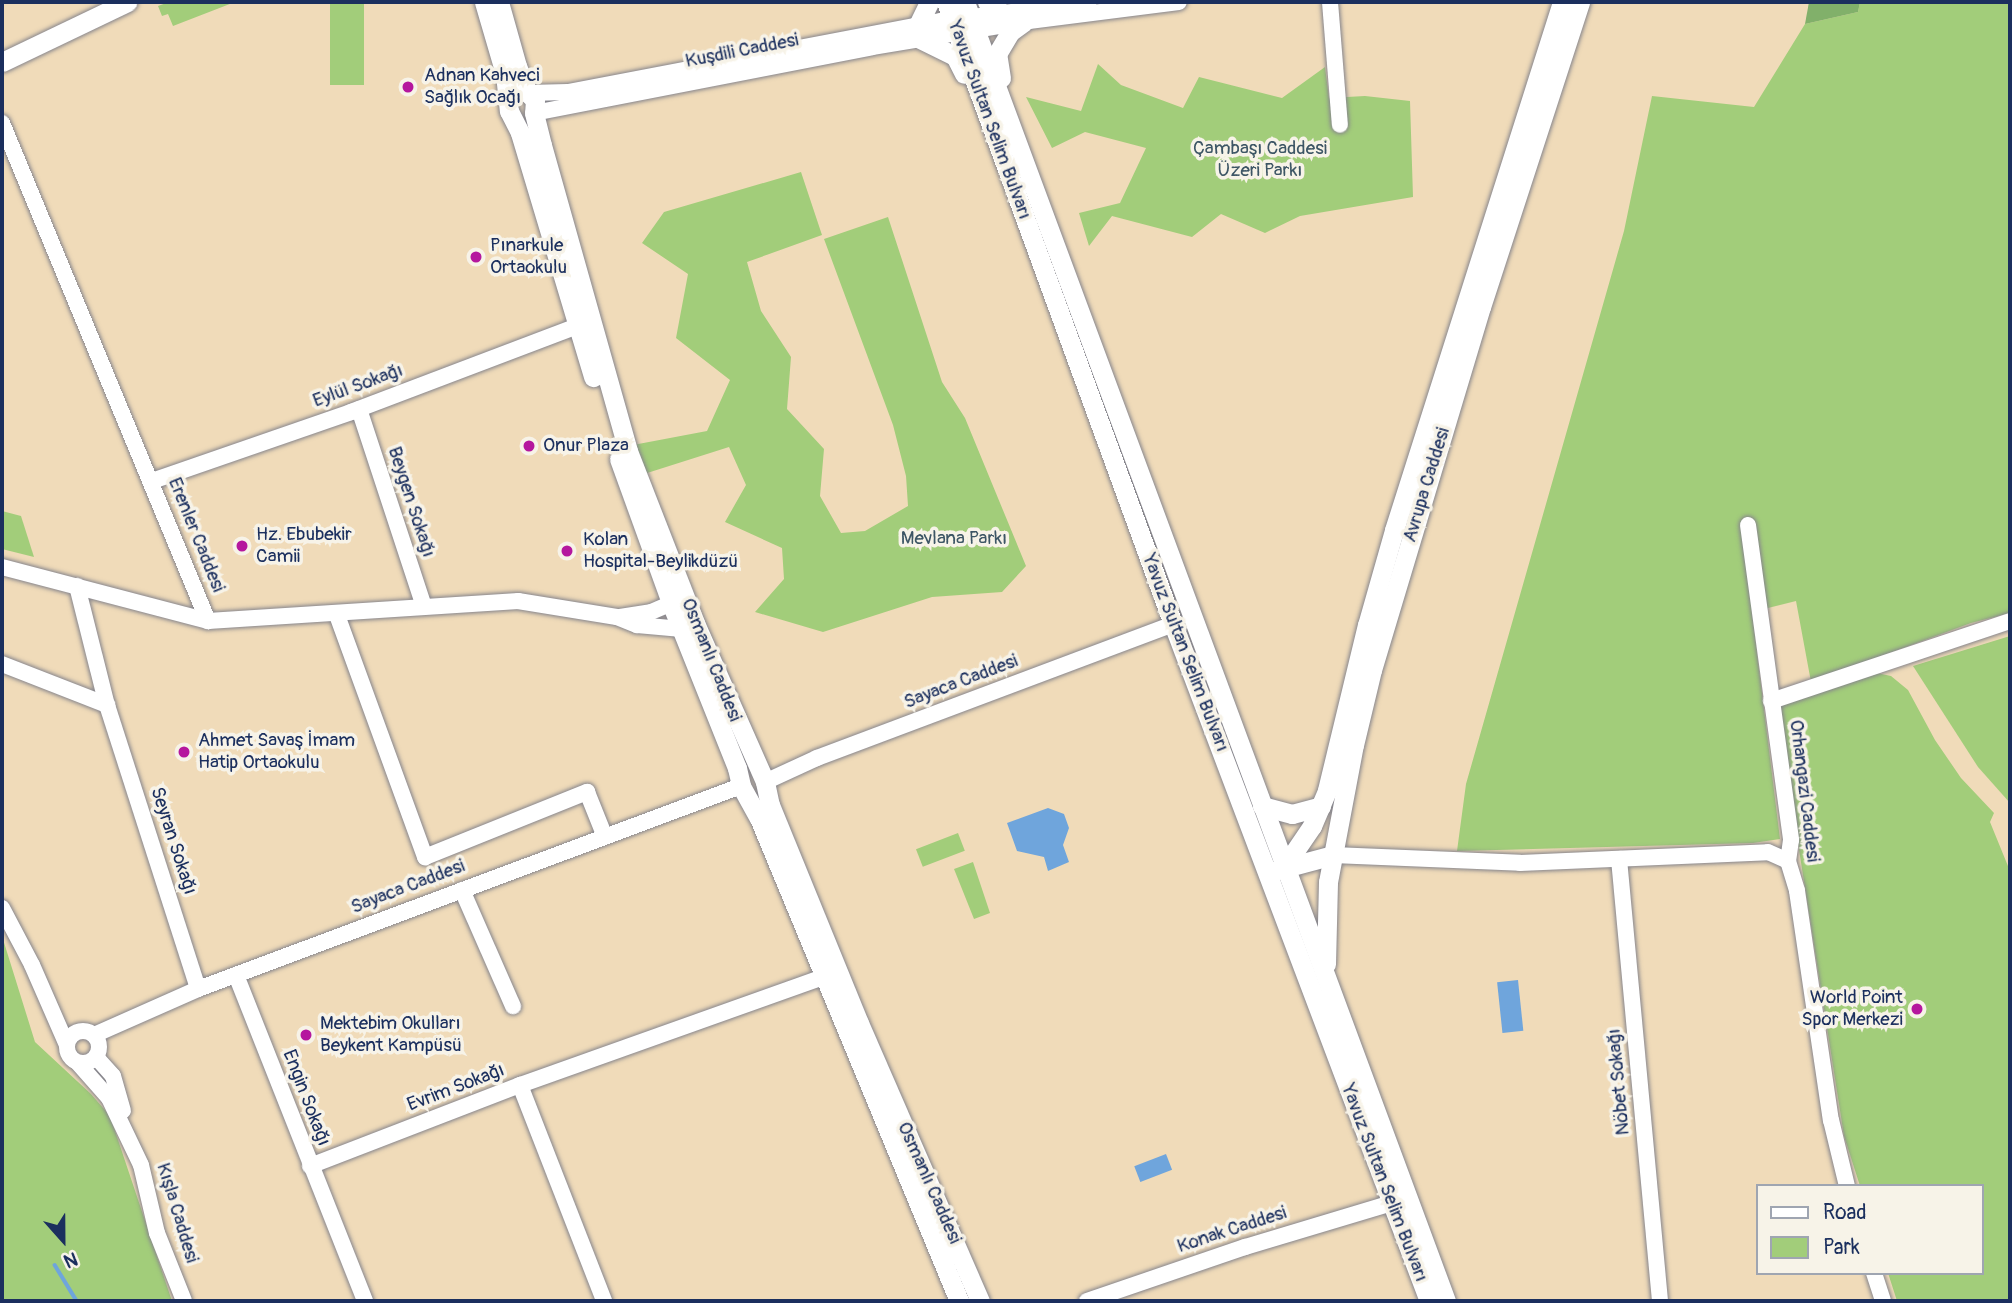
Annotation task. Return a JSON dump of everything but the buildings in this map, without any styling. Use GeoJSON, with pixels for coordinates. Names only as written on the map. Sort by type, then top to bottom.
{"type":"FeatureCollection","features":[{"type":"Feature","properties":{"kind":"main road"},"geometry":{"type":"LineString","coordinates":[[2,50],[104,2]]}},
{"type":"Feature","properties":{"kind":"main road"},"geometry":{"type":"LineString","coordinates":[[2,62],[127,2]]}},
{"type":"Feature","properties":{"kind":"main road","name":"Osmanlı Caddesi"},"geometry":{"type":"LineString","coordinates":[[484,2],[517,103],[577,326],[631,499],[764,781],[770,805],[859,1023],[980,1301]]}},
{"type":"Feature","properties":{"kind":"main road","name":"Osmanlı Caddesi"},"geometry":{"type":"LineString","coordinates":[[499,2],[517,103]]}},
{"type":"Feature","properties":{"kind":"main road"},"geometry":{"type":"LineString","coordinates":[[929,2],[919,32],[955,56],[972,90],[992,99],[1002,82],[997,54],[1010,32],[1024,22]]}},
{"type":"Feature","properties":{"kind":"main road","name":"Avrupa Caddesi"},"geometry":{"type":"LineString","coordinates":[[1277,870],[1305,838],[1321,806],[1394,530],[1565,2]]}},
{"type":"Feature","properties":{"kind":"main road","name":"Avrupa Caddesi"},"geometry":{"type":"LineString","coordinates":[[1327,979],[1325,910],[1354,745],[1393,594],[1565,2]]}},
{"type":"Feature","properties":{"kind":"main road","name":"Yavuz Sultan Selim Bulvarı"},"geometry":{"type":"LineString","coordinates":[[961,17],[1262,807],[1277,870],[1392,1203],[1429,1301]]}},
{"type":"Feature","properties":{"kind":"main road","name":"Yavuz Sultan Selim Bulvarı"},"geometry":{"type":"LineString","coordinates":[[992,99],[1170,617],[1277,870],[1327,979],[1446,1301]]}},
{"type":"Feature","properties":{"kind":"main road"},"geometry":{"type":"LineString","coordinates":[[517,103],[527,119],[534,113]]}},
{"type":"Feature","properties":{"kind":"main road","name":"Osmanlı Caddesi"},"geometry":{"type":"LineString","coordinates":[[534,113],[628,451],[678,600]]}},
{"type":"Feature","properties":{"kind":"main road"},"geometry":{"type":"LineString","coordinates":[[1170,617],[1184,603],[1189,610]]}},
{"type":"Feature","properties":{"kind":"main road","name":"Osmanlı Caddesi"},"geometry":{"type":"LineString","coordinates":[[689,626],[742,787],[759,818],[959,1301]]}},
{"type":"Feature","properties":{"kind":"main road"},"geometry":{"type":"LineString","coordinates":[[742,787],[755,796],[764,781]]}},
{"type":"Feature","properties":{"kind":"main road"},"geometry":{"type":"LineString","coordinates":[[1262,807],[1292,814],[1321,806]]}},
{"type":"Feature","properties":{"kind":"main road"},"geometry":{"type":"LineString","coordinates":[[1277,870],[1333,855]]}},
{"type":"Feature","properties":{"kind":"street"},"geometry":{"type":"LineString","coordinates":[[961,17],[994,7],[1089,2]]}},
{"type":"Feature","properties":{"kind":"street"},"geometry":{"type":"LineString","coordinates":[[961,17],[1024,22],[1179,2]]}},
{"type":"Feature","properties":{"kind":"street"},"geometry":{"type":"LineString","coordinates":[[1330,2],[1340,125]]}},
{"type":"Feature","properties":{"kind":"street","name":"Kuşdili Caddesi"},"geometry":{"type":"LineString","coordinates":[[534,113],[919,32],[961,17]]}},
{"type":"Feature","properties":{"kind":"street","name":"Kuşdili Caddesi"},"geometry":{"type":"LineString","coordinates":[[517,103],[568,92],[832,49]]}},
{"type":"Feature","properties":{"kind":"street","name":"Erenler Caddesi"},"geometry":{"type":"LineString","coordinates":[[2,123],[208,621],[337,615],[518,601],[617,617]]}},
{"type":"Feature","properties":{"kind":"street","name":"Eylül Sokağı"},"geometry":{"type":"LineString","coordinates":[[152,481],[359,409],[577,326]]}},
{"type":"Feature","properties":{"kind":"street","name":"Beygen Sokağı"},"geometry":{"type":"LineString","coordinates":[[359,409],[424,607]]}},
{"type":"Feature","properties":{"kind":"street","name":"Orhangazi Caddesi"},"geometry":{"type":"LineString","coordinates":[[1748,525],[1791,840],[1788,861],[1795,881],[1830,1120],[1846,1184]]}},
{"type":"Feature","properties":{"kind":"street"},"geometry":{"type":"LineString","coordinates":[[2,567],[208,621]]}},
{"type":"Feature","properties":{"kind":"street","name":"Seyran Sokağı"},"geometry":{"type":"LineString","coordinates":[[77,586],[107,705],[198,989]]}},
{"type":"Feature","properties":{"kind":"street"},"geometry":{"type":"LineString","coordinates":[[617,617],[651,612],[678,600]]}},
{"type":"Feature","properties":{"kind":"street"},"geometry":{"type":"LineString","coordinates":[[337,615],[425,857],[587,792],[605,837]]}},
{"type":"Feature","properties":{"kind":"street"},"geometry":{"type":"LineString","coordinates":[[617,617],[637,625],[689,626]]}},
{"type":"Feature","properties":{"kind":"street","name":"Sayaca Caddesi"},"geometry":{"type":"LineString","coordinates":[[764,781],[1170,617]]}},
{"type":"Feature","properties":{"kind":"street"},"geometry":{"type":"LineString","coordinates":[[1771,701],[2010,621]]}},
{"type":"Feature","properties":{"kind":"street"},"geometry":{"type":"LineString","coordinates":[[2,664],[107,705]]}},
{"type":"Feature","properties":{"kind":"street","name":"Sayaca Caddesi"},"geometry":{"type":"LineString","coordinates":[[93,1035],[198,989],[742,787]]}},
{"type":"Feature","properties":{"kind":"street"},"geometry":{"type":"LineString","coordinates":[[1333,855],[1520,863],[1768,852],[1788,861]]}},
{"type":"Feature","properties":{"kind":"street","name":"Nöbet Sokağı"},"geometry":{"type":"LineString","coordinates":[[1619,859],[1660,1301]]}},
{"type":"Feature","properties":{"kind":"street"},"geometry":{"type":"LineString","coordinates":[[462,890],[513,1006]]}},
{"type":"Feature","properties":{"kind":"street"},"geometry":{"type":"LineString","coordinates":[[2,908],[32,964],[67,1045],[69,1056],[102,1088],[128,1137]]}},
{"type":"Feature","properties":{"kind":"street","name":"Engin Sokağı"},"geometry":{"type":"LineString","coordinates":[[236,975],[365,1301]]}},
{"type":"Feature","properties":{"kind":"street"},"geometry":{"type":"LineString","coordinates":[[520,1085],[824,976]]}},
{"type":"Feature","properties":{"kind":"street"},"geometry":{"type":"LineString","coordinates":[[67,1045],[77,1032],[93,1035],[99,1044],[96,1057],[87,1063],[78,1063]]}},
{"type":"Feature","properties":{"kind":"street"},"geometry":{"type":"LineString","coordinates":[[96,1057],[113,1076],[128,1137]]}},
{"type":"Feature","properties":{"kind":"street","name":"Evrim Sokağı"},"geometry":{"type":"LineString","coordinates":[[310,1166],[520,1085],[604,1301]]}},
{"type":"Feature","properties":{"kind":"street","name":"Kışla Caddesi"},"geometry":{"type":"LineString","coordinates":[[128,1137],[141,1165],[157,1233],[184,1301]]}},
{"type":"Feature","properties":{"kind":"street","name":"Konak Caddesi"},"geometry":{"type":"LineString","coordinates":[[1087,1301],[1245,1247],[1392,1203]]}},
{"type":"Feature","properties":{"kind":"street"},"geometry":{"type":"LineString","coordinates":[[1875,1275],[1883,1301]]}},
{"type":"Feature","properties":{"kind":"green space"},"geometry":{"type":"Polygon","coordinates":[[[169,2],[235,2],[173,26],[168,14],[162,16],[158,6],[169,2]]]}},
{"type":"Feature","properties":{"kind":"green space"},"geometry":{"type":"Polygon","coordinates":[[[330,2],[364,2],[364,85],[330,85],[330,2]]]}},
{"type":"Feature","properties":{"kind":"green space"},"geometry":{"type":"Polygon","coordinates":[[[1809,2],[1860,2],[1858,12],[1805,24],[1809,2]]]}},
{"type":"Feature","properties":{"kind":"green space"},"geometry":{"type":"Polygon","coordinates":[[[1860,2],[2010,2],[2010,613],[1971,623],[1811,682],[1796,601],[1752,612],[1780,839],[1753,843],[1457,851],[1466,784],[1624,231],[1652,96],[1754,107],[1805,24],[1858,12],[1860,2]]]}},
{"type":"Feature","properties":{"kind":"green space","name":"Çambaşı Caddesi Üzeri Parkı"},"geometry":{"type":"Polygon","coordinates":[[[1098,64],[1121,85],[1183,108],[1199,77],[1282,98],[1325,67],[1329,98],[1365,96],[1410,101],[1413,197],[1300,216],[1265,233],[1221,214],[1192,237],[1112,216],[1089,246],[1079,213],[1120,203],[1146,148],[1085,132],[1052,148],[1026,97],[1081,111],[1098,64]]]}},
{"type":"Feature","properties":{"kind":"green space","name":"Mevlana Parkı"},"geometry":{"type":"Polygon","coordinates":[[[801,172],[822,235],[747,262],[761,311],[791,357],[787,409],[824,449],[820,496],[841,533],[865,531],[908,506],[906,476],[893,425],[824,239],[888,217],[942,382],[965,418],[1026,566],[1002,592],[932,597],[823,632],[755,612],[784,579],[782,548],[725,522],[746,485],[729,447],[644,474],[633,445],[707,431],[730,380],[676,338],[688,274],[642,243],[664,212],[801,172]]]}},
{"type":"Feature","properties":{"kind":"green space"},"geometry":{"type":"Polygon","coordinates":[[[2,511],[21,516],[34,557],[2,549],[2,511]]]}},
{"type":"Feature","properties":{"kind":"green space"},"geometry":{"type":"Polygon","coordinates":[[[2010,636],[2010,803],[1978,767],[1913,666],[2010,636]]]}},
{"type":"Feature","properties":{"kind":"green space","name":"World Point Spor Merkezi"},"geometry":{"type":"Polygon","coordinates":[[[1872,672],[1891,676],[1908,690],[1935,740],[1961,778],[1994,813],[1990,822],[2010,871],[2010,1301],[1897,1301],[1889,1275],[1984,1275],[1984,1184],[1859,1184],[1844,1136],[1778,716],[1782,704],[1872,672]]]}},
{"type":"Feature","properties":{"kind":"green space"},"geometry":{"type":"Polygon","coordinates":[[[958,833],[965,851],[923,867],[916,849],[958,833]]]}},
{"type":"Feature","properties":{"kind":"green space"},"geometry":{"type":"Polygon","coordinates":[[[973,862],[990,913],[974,919],[954,869],[973,862]]]}},
{"type":"Feature","properties":{"kind":"green space"},"geometry":{"type":"Polygon","coordinates":[[[2,936],[35,1042],[91,1094],[110,1116],[172,1301],[2,1301],[2,936]]]}},
{"type":"Feature","properties":{"kind":"water"},"geometry":{"type":"Polygon","coordinates":[[[1048,808],[1064,814],[1069,828],[1063,845],[1069,862],[1048,871],[1044,857],[1017,851],[1007,823],[1048,808]]]}},
{"type":"Feature","properties":{"kind":"water"},"geometry":{"type":"Polygon","coordinates":[[[1518,980],[1523,1031],[1502,1033],[1497,982],[1518,980]]]}},
{"type":"Feature","properties":{"kind":"water"},"geometry":{"type":"Polygon","coordinates":[[[1166,1154],[1172,1170],[1140,1182],[1134,1166],[1166,1154]]]}},
{"type":"Feature","properties":{"kind":"waterway"},"geometry":{"type":"LineString","coordinates":[[55,1265],[77,1301]]}},
{"type":"Feature","properties":{"kind":"place","name":"Adnan Kahveci Sağlık Ocağı"},"geometry":{"type":"Point","coordinates":[408,87]}},
{"type":"Feature","properties":{"kind":"place","name":"Pınarkule Ortaokulu"},"geometry":{"type":"Point","coordinates":[476,257]}},
{"type":"Feature","properties":{"kind":"place","name":"Onur Plaza"},"geometry":{"type":"Point","coordinates":[529,446]}},
{"type":"Feature","properties":{"kind":"place","name":"Hz. Ebubekir Camii"},"geometry":{"type":"Point","coordinates":[242,546]}},
{"type":"Feature","properties":{"kind":"place","name":"Kolan Hospital-Beylikdüzü"},"geometry":{"type":"Point","coordinates":[567,551]}},
{"type":"Feature","properties":{"kind":"place","name":"Ahmet Savaş İmam Hatip Ortaokulu"},"geometry":{"type":"Point","coordinates":[184,752]}},
{"type":"Feature","properties":{"kind":"place","name":"World Point Spor Merkezi"},"geometry":{"type":"Point","coordinates":[1917,1009]}},
{"type":"Feature","properties":{"kind":"place","name":"Mektebim Okulları Beykent Kampüsü"},"geometry":{"type":"Point","coordinates":[306,1035]}}]}
